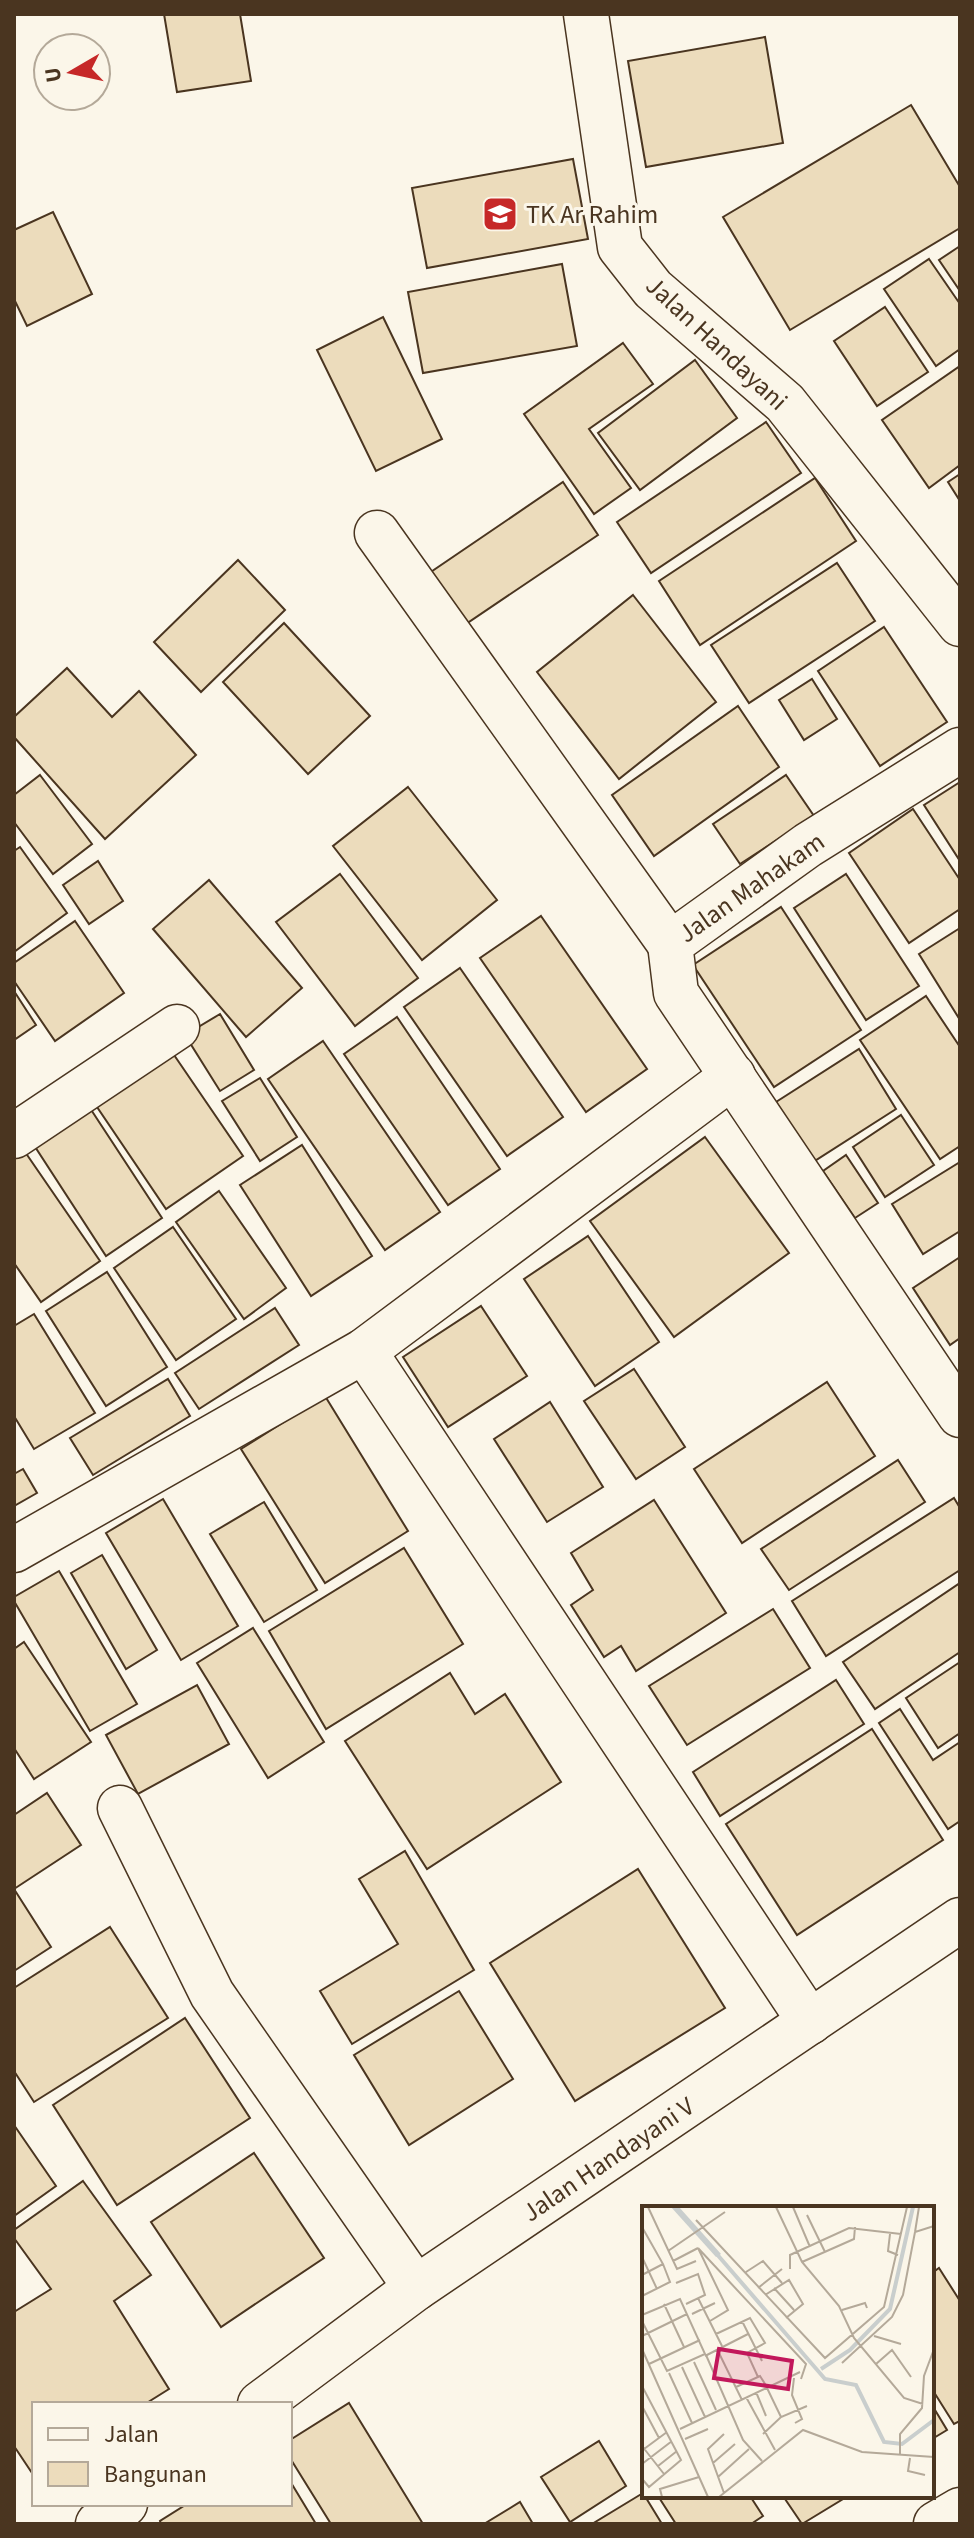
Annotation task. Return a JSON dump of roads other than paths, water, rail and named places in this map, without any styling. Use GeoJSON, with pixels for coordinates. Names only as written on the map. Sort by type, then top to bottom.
{"type":"FeatureCollection","features":[{"type":"Feature","properties":{"kind":"street","name":"Jalan Handayani"},"geometry":{"type":"LineString","coordinates":[[586,14],[620,247],[653,289],[785,403],[960,624]]}},
{"type":"Feature","properties":{"kind":"street"},"geometry":{"type":"LineString","coordinates":[[377,533],[670,944]]}},
{"type":"Feature","properties":{"kind":"street","name":"Jalan Mahakam"},"geometry":{"type":"LineString","coordinates":[[960,750],[808,845],[670,944],[676,993],[960,1415]]}},
{"type":"Feature","properties":{"kind":"street"},"geometry":{"type":"LineString","coordinates":[[14,1136],[177,1027]]}},
{"type":"Feature","properties":{"kind":"street"},"geometry":{"type":"LineString","coordinates":[[14,1550],[364,1351],[733,1076]]}},
{"type":"Feature","properties":{"kind":"street"},"geometry":{"type":"LineString","coordinates":[[364,1351],[810,2022]]}},
{"type":"Feature","properties":{"kind":"street"},"geometry":{"type":"LineString","coordinates":[[120,1808],[212,1994],[416,2288]]}},
{"type":"Feature","properties":{"kind":"street","name":"Jalan Handayani V"},"geometry":{"type":"LineString","coordinates":[[263,2402],[416,2288],[960,1920]]}},
{"type":"Feature","properties":{"kind":"street"},"geometry":{"type":"LineString","coordinates":[[98,2524],[122,2506]]}},
{"type":"Feature","properties":{"kind":"street"},"geometry":{"type":"LineString","coordinates":[[936,2524],[960,2510]]}},
{"type":"Feature","properties":{"kind":"place","name":"TK Ar Rahim"},"geometry":{"type":"Point","coordinates":[500,214]}}]}
